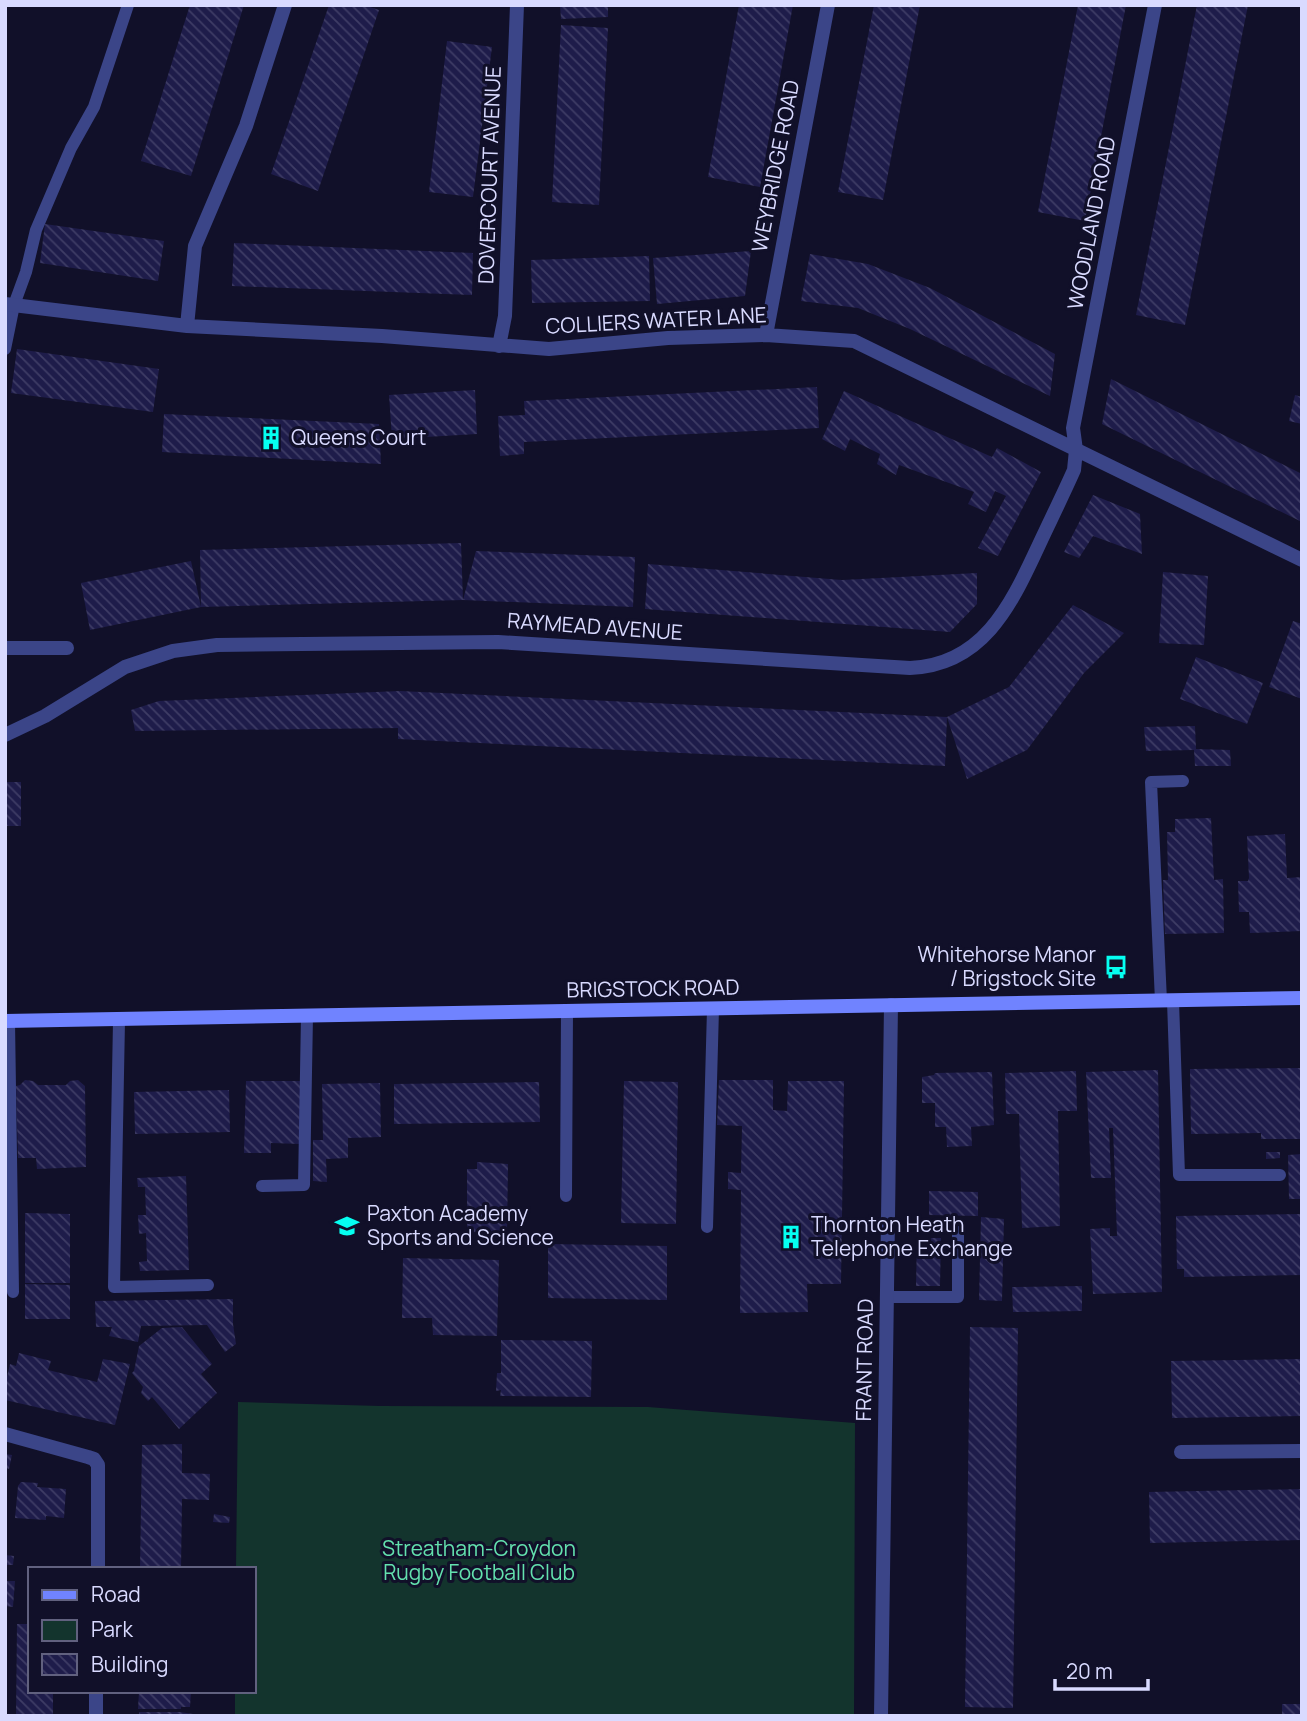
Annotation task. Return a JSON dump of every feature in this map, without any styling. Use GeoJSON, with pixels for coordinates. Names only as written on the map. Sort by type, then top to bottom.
{"type":"FeatureCollection","features":[{"type":"Feature","properties":{"kind":"main road","name":"BRIGSTOCK ROAD"},"geometry":{"type":"LineString","coordinates":[[7,1021],[1302,998]]}},
{"type":"Feature","properties":{"kind":"street"},"geometry":{"type":"LineString","coordinates":[[187,326],[195,246],[246,126],[285,5]]}},
{"type":"Feature","properties":{"kind":"street","name":"DOVERCOURT AVENUE"},"geometry":{"type":"LineString","coordinates":[[499,346],[505,316],[517,5]]}},
{"type":"Feature","properties":{"kind":"street","name":"WEYBRIDGE ROAD"},"geometry":{"type":"LineString","coordinates":[[765,335],[828,5]]}},
{"type":"Feature","properties":{"kind":"street","name":"WOODLAND ROAD"},"geometry":{"type":"LineString","coordinates":[[1076,450],[1073,428],[1156,5]]}},
{"type":"Feature","properties":{"kind":"street","name":"COLLIERS WATER LANE"},"geometry":{"type":"LineString","coordinates":[[10,304],[187,326],[549,349],[668,338],[765,335],[854,341],[1302,559]]}},
{"type":"Feature","properties":{"kind":"street","name":"RAYMEAD AVENUE"},"geometry":{"type":"LineString","coordinates":[[5,735],[34,722],[125,667],[173,651],[217,645],[498,642],[927,667],[953,658],[973,647],[1006,610],[1074,470],[1076,450]]}},
{"type":"Feature","properties":{"kind":"street"},"geometry":{"type":"LineString","coordinates":[[5,648],[66,648]]}},
{"type":"Feature","properties":{"kind":"street","name":"FRANT ROAD"},"geometry":{"type":"LineString","coordinates":[[881,1716],[891,1005]]}},
{"type":"Feature","properties":{"kind":"street"},"geometry":{"type":"LineString","coordinates":[[5,1434],[88,1457],[99,1465],[98,1567]]}},
{"type":"Feature","properties":{"kind":"street"},"geometry":{"type":"LineString","coordinates":[[1181,1452],[1302,1451]]}},
{"type":"Feature","properties":{"kind":"street"},"geometry":{"type":"LineString","coordinates":[[96,1693],[96,1716]]}},
{"type":"Feature","properties":{"kind":"lane"},"geometry":{"type":"LineString","coordinates":[[5,349],[10,304],[26,272],[36,230],[71,148],[94,107],[128,5]]}},
{"type":"Feature","properties":{"kind":"lane"},"geometry":{"type":"LineString","coordinates":[[1183,781],[1152,782],[1179,1175],[1280,1175]]}},
{"type":"Feature","properties":{"kind":"lane"},"geometry":{"type":"LineString","coordinates":[[707,1227],[713,1009]]}},
{"type":"Feature","properties":{"kind":"lane"},"geometry":{"type":"LineString","coordinates":[[566,1196],[567,1011]]}},
{"type":"Feature","properties":{"kind":"lane"},"geometry":{"type":"LineString","coordinates":[[261,1186],[304,1185],[307,1016]]}},
{"type":"Feature","properties":{"kind":"lane"},"geometry":{"type":"LineString","coordinates":[[7,1021],[13,1292]]}},
{"type":"Feature","properties":{"kind":"lane"},"geometry":{"type":"LineString","coordinates":[[119,1021],[114,1287],[208,1285]]}},
{"type":"Feature","properties":{"kind":"lane"},"geometry":{"type":"LineString","coordinates":[[887,1297],[958,1297],[958,1232]]}},
{"type":"Feature","properties":{"kind":"green space","name":"Streatham-Croydon Rugby Football Club"},"geometry":{"type":"Polygon","coordinates":[[[238,1402],[380,1406],[648,1407],[855,1423],[854,1716],[235,1716],[235,1693],[256,1693],[256,1567],[236,1567],[238,1402]]]}},
{"type":"Feature","properties":{"kind":"building"},"geometry":{"type":"Polygon","coordinates":[[[190,5],[244,5],[191,176],[141,161],[190,5]]]}},
{"type":"Feature","properties":{"kind":"building"},"geometry":{"type":"Polygon","coordinates":[[[329,5],[364,5],[379,10],[318,191],[271,174],[329,5]]]}},
{"type":"Feature","properties":{"kind":"building"},"geometry":{"type":"Polygon","coordinates":[[[560,5],[608,5],[608,17],[561,19],[560,5]]]}},
{"type":"Feature","properties":{"kind":"building"},"geometry":{"type":"Polygon","coordinates":[[[739,5],[793,5],[760,187],[708,177],[739,5]]]}},
{"type":"Feature","properties":{"kind":"building"},"geometry":{"type":"Polygon","coordinates":[[[874,5],[920,5],[883,200],[838,192],[874,5]]]}},
{"type":"Feature","properties":{"kind":"building"},"geometry":{"type":"Polygon","coordinates":[[[1078,5],[1126,5],[1085,221],[1038,212],[1078,5]]]}},
{"type":"Feature","properties":{"kind":"building"},"geometry":{"type":"Polygon","coordinates":[[[1197,5],[1248,5],[1185,325],[1136,315],[1197,5]]]}},
{"type":"Feature","properties":{"kind":"building"},"geometry":{"type":"Polygon","coordinates":[[[561,25],[608,28],[599,205],[552,202],[561,25]]]}},
{"type":"Feature","properties":{"kind":"building"},"geometry":{"type":"Polygon","coordinates":[[[447,41],[492,47],[473,197],[429,192],[447,41]]]}},
{"type":"Feature","properties":{"kind":"building"},"geometry":{"type":"Polygon","coordinates":[[[45,224],[164,241],[158,281],[40,263],[45,224]]]}},
{"type":"Feature","properties":{"kind":"building"},"geometry":{"type":"Polygon","coordinates":[[[234,243],[473,253],[472,295],[232,286],[234,243]]]}},
{"type":"Feature","properties":{"kind":"building"},"geometry":{"type":"Polygon","coordinates":[[[751,251],[745,296],[657,304],[653,258],[751,251]]]}},
{"type":"Feature","properties":{"kind":"building"},"geometry":{"type":"Polygon","coordinates":[[[810,254],[868,264],[930,288],[1055,354],[1050,396],[910,329],[858,308],[801,301],[810,254]]]}},
{"type":"Feature","properties":{"kind":"building"},"geometry":{"type":"Polygon","coordinates":[[[649,256],[650,301],[532,303],[531,260],[649,256]]]}},
{"type":"Feature","properties":{"kind":"building"},"geometry":{"type":"Polygon","coordinates":[[[17,349],[159,369],[153,412],[11,393],[17,349]]]}},
{"type":"Feature","properties":{"kind":"building"},"geometry":{"type":"Polygon","coordinates":[[[1111,379],[1302,474],[1302,522],[1102,424],[1111,379]]]}},
{"type":"Feature","properties":{"kind":"building"},"geometry":{"type":"Polygon","coordinates":[[[817,387],[819,428],[524,442],[524,454],[500,456],[498,416],[525,415],[524,401],[817,387]]]}},
{"type":"Feature","properties":{"kind":"building"},"geometry":{"type":"Polygon","coordinates":[[[475,390],[477,434],[392,439],[389,395],[475,390]]]}},
{"type":"Feature","properties":{"kind":"building"},"geometry":{"type":"Polygon","coordinates":[[[844,391],[992,457],[997,448],[1041,472],[998,556],[978,548],[1006,496],[995,491],[986,512],[968,504],[974,492],[899,465],[896,475],[877,464],[880,454],[850,439],[845,451],[822,439],[844,391]]]}},
{"type":"Feature","properties":{"kind":"building"},"geometry":{"type":"Polygon","coordinates":[[[1295,395],[1302,397],[1302,424],[1289,421],[1295,395]]]}},
{"type":"Feature","properties":{"kind":"building","name":"Queens Court"},"geometry":{"type":"Polygon","coordinates":[[[164,414],[379,424],[381,464],[162,452],[164,414]]]}},
{"type":"Feature","properties":{"kind":"building"},"geometry":{"type":"Polygon","coordinates":[[[1093,495],[1140,514],[1142,554],[1093,536],[1079,558],[1064,552],[1093,495]]]}},
{"type":"Feature","properties":{"kind":"building"},"geometry":{"type":"Polygon","coordinates":[[[461,543],[463,600],[201,607],[200,550],[461,543]]]}},
{"type":"Feature","properties":{"kind":"building"},"geometry":{"type":"Polygon","coordinates":[[[476,551],[635,557],[633,607],[463,600],[476,551]]]}},
{"type":"Feature","properties":{"kind":"building"},"geometry":{"type":"Polygon","coordinates":[[[191,561],[201,607],[90,630],[81,583],[191,561]]]}},
{"type":"Feature","properties":{"kind":"building"},"geometry":{"type":"Polygon","coordinates":[[[648,564],[842,580],[977,573],[977,604],[950,632],[645,609],[648,564]]]}},
{"type":"Feature","properties":{"kind":"building"},"geometry":{"type":"Polygon","coordinates":[[[1163,572],[1208,576],[1204,645],[1159,643],[1163,572]]]}},
{"type":"Feature","properties":{"kind":"building"},"geometry":{"type":"Polygon","coordinates":[[[1073,605],[1124,633],[1084,673],[1027,750],[967,779],[947,717],[1009,687],[1073,605]]]}},
{"type":"Feature","properties":{"kind":"building"},"geometry":{"type":"Polygon","coordinates":[[[1293,621],[1302,624],[1302,699],[1269,687],[1293,621]]]}},
{"type":"Feature","properties":{"kind":"building"},"geometry":{"type":"Polygon","coordinates":[[[1196,657],[1263,683],[1247,724],[1180,699],[1196,657]]]}},
{"type":"Feature","properties":{"kind":"building"},"geometry":{"type":"Polygon","coordinates":[[[400,691],[947,717],[945,766],[398,739],[398,728],[135,731],[131,710],[159,701],[400,691]]]}},
{"type":"Feature","properties":{"kind":"building"},"geometry":{"type":"Polygon","coordinates":[[[1195,726],[1196,749],[1230,750],[1231,766],[1195,766],[1194,750],[1146,751],[1144,727],[1195,726]]]}},
{"type":"Feature","properties":{"kind":"building"},"geometry":{"type":"Polygon","coordinates":[[[5,782],[21,782],[21,826],[5,826],[5,782]]]}},
{"type":"Feature","properties":{"kind":"building"},"geometry":{"type":"Polygon","coordinates":[[[1211,818],[1214,880],[1223,879],[1224,933],[1165,934],[1163,880],[1168,880],[1167,832],[1175,832],[1175,819],[1211,818]]]}},
{"type":"Feature","properties":{"kind":"building"},"geometry":{"type":"Polygon","coordinates":[[[1285,834],[1287,878],[1302,877],[1302,931],[1250,933],[1249,912],[1239,912],[1238,881],[1248,881],[1249,878],[1247,836],[1285,834]]]}},
{"type":"Feature","properties":{"kind":"building"},"geometry":{"type":"Polygon","coordinates":[[[1302,1068],[1302,1139],[1261,1139],[1261,1133],[1191,1134],[1190,1069],[1302,1068]]]}},
{"type":"Feature","properties":{"kind":"building"},"geometry":{"type":"Polygon","coordinates":[[[1158,1070],[1162,1292],[1093,1294],[1090,1229],[1110,1228],[1110,1236],[1117,1236],[1113,1128],[1109,1128],[1111,1178],[1091,1178],[1086,1072],[1158,1070]]]}},
{"type":"Feature","properties":{"kind":"building"},"geometry":{"type":"Polygon","coordinates":[[[1076,1071],[1077,1111],[1058,1111],[1060,1226],[1022,1228],[1019,1114],[1006,1114],[1005,1073],[1076,1071]]]}},
{"type":"Feature","properties":{"kind":"building"},"geometry":{"type":"Polygon","coordinates":[[[992,1072],[994,1125],[971,1127],[972,1146],[947,1147],[946,1127],[935,1127],[935,1103],[922,1103],[922,1077],[935,1073],[992,1072]]]}},
{"type":"Feature","properties":{"kind":"building"},"geometry":{"type":"Polygon","coordinates":[[[25,1080],[38,1085],[66,1085],[70,1081],[78,1080],[85,1086],[86,1167],[37,1169],[36,1158],[18,1158],[16,1086],[25,1080]]]}},
{"type":"Feature","properties":{"kind":"building","name":"Thornton Heath Telephone Exchange"},"geometry":{"type":"Polygon","coordinates":[[[719,1080],[773,1080],[773,1110],[787,1111],[788,1081],[844,1081],[841,1284],[807,1284],[808,1312],[740,1313],[741,1190],[728,1189],[728,1172],[741,1173],[742,1126],[717,1125],[719,1080]]]}},
{"type":"Feature","properties":{"kind":"building"},"geometry":{"type":"Polygon","coordinates":[[[246,1081],[300,1081],[300,1144],[271,1143],[271,1153],[244,1153],[246,1081]]]}},
{"type":"Feature","properties":{"kind":"building"},"geometry":{"type":"Polygon","coordinates":[[[624,1081],[678,1082],[676,1224],[621,1223],[624,1081]]]}},
{"type":"Feature","properties":{"kind":"building"},"geometry":{"type":"Polygon","coordinates":[[[539,1082],[540,1122],[394,1124],[394,1084],[539,1082]]]}},
{"type":"Feature","properties":{"kind":"building"},"geometry":{"type":"Polygon","coordinates":[[[380,1083],[381,1137],[348,1138],[348,1158],[326,1159],[327,1182],[313,1181],[313,1140],[323,1140],[322,1084],[380,1083]]]}},
{"type":"Feature","properties":{"kind":"building"},"geometry":{"type":"Polygon","coordinates":[[[229,1090],[230,1132],[135,1134],[134,1092],[229,1090]]]}},
{"type":"Feature","properties":{"kind":"building"},"geometry":{"type":"Polygon","coordinates":[[[1266,1152],[1280,1152],[1280,1158],[1266,1159],[1266,1152]]]}},
{"type":"Feature","properties":{"kind":"building"},"geometry":{"type":"Polygon","coordinates":[[[1302,1154],[1302,1199],[1289,1199],[1288,1155],[1302,1154]]]}},
{"type":"Feature","properties":{"kind":"building"},"geometry":{"type":"Polygon","coordinates":[[[477,1162],[508,1164],[507,1233],[467,1232],[467,1169],[477,1169],[477,1162]]]}},
{"type":"Feature","properties":{"kind":"building"},"geometry":{"type":"Polygon","coordinates":[[[186,1176],[189,1270],[140,1271],[139,1262],[147,1261],[146,1233],[139,1234],[138,1215],[146,1215],[145,1187],[138,1187],[137,1178],[186,1176]]]}},
{"type":"Feature","properties":{"kind":"building"},"geometry":{"type":"Polygon","coordinates":[[[929,1191],[978,1192],[978,1216],[929,1215],[929,1191]]]}},
{"type":"Feature","properties":{"kind":"building"},"geometry":{"type":"Polygon","coordinates":[[[25,1213],[70,1214],[70,1283],[25,1283],[25,1213]]]}},
{"type":"Feature","properties":{"kind":"building"},"geometry":{"type":"Polygon","coordinates":[[[1302,1214],[1302,1275],[1184,1277],[1184,1269],[1177,1269],[1176,1216],[1302,1214]]]}},
{"type":"Feature","properties":{"kind":"building"},"geometry":{"type":"Polygon","coordinates":[[[981,1217],[1004,1219],[1002,1301],[979,1300],[981,1217]]]}},
{"type":"Feature","properties":{"kind":"building"},"geometry":{"type":"Polygon","coordinates":[[[917,1238],[941,1238],[940,1286],[916,1286],[917,1238]]]}},
{"type":"Feature","properties":{"kind":"building"},"geometry":{"type":"Polygon","coordinates":[[[548,1244],[667,1246],[667,1300],[548,1298],[548,1244]]]}},
{"type":"Feature","properties":{"kind":"building"},"geometry":{"type":"Polygon","coordinates":[[[403,1258],[499,1260],[497,1336],[433,1335],[432,1318],[402,1318],[403,1258]]]}},
{"type":"Feature","properties":{"kind":"building"},"geometry":{"type":"Polygon","coordinates":[[[25,1284],[70,1285],[70,1319],[25,1319],[25,1284]]]}},
{"type":"Feature","properties":{"kind":"building"},"geometry":{"type":"Polygon","coordinates":[[[1082,1286],[1082,1311],[1013,1312],[1012,1287],[1082,1286]]]}},
{"type":"Feature","properties":{"kind":"building"},"geometry":{"type":"Polygon","coordinates":[[[233,1299],[236,1344],[225,1352],[207,1325],[141,1326],[138,1342],[109,1336],[112,1327],[96,1327],[95,1301],[233,1299]]]}},
{"type":"Feature","properties":{"kind":"building"},"geometry":{"type":"Polygon","coordinates":[[[182,1327],[212,1364],[201,1374],[217,1393],[179,1429],[152,1397],[148,1401],[141,1393],[143,1387],[132,1373],[139,1346],[162,1328],[182,1327]]]}},
{"type":"Feature","properties":{"kind":"building"},"geometry":{"type":"Polygon","coordinates":[[[970,1327],[1018,1328],[1013,1708],[965,1707],[970,1327]]]}},
{"type":"Feature","properties":{"kind":"building"},"geometry":{"type":"Polygon","coordinates":[[[501,1340],[592,1341],[591,1397],[500,1396],[501,1390],[496,1391],[497,1373],[501,1373],[501,1340]]]}},
{"type":"Feature","properties":{"kind":"building"},"geometry":{"type":"Polygon","coordinates":[[[19,1353],[51,1361],[48,1370],[97,1382],[103,1359],[130,1364],[115,1425],[5,1400],[10,1364],[16,1366],[19,1353]]]}},
{"type":"Feature","properties":{"kind":"building"},"geometry":{"type":"Polygon","coordinates":[[[1302,1359],[1302,1416],[1172,1418],[1171,1361],[1302,1359]]]}},
{"type":"Feature","properties":{"kind":"building"},"geometry":{"type":"Polygon","coordinates":[[[182,1444],[182,1473],[210,1474],[209,1500],[182,1499],[181,1567],[140,1567],[142,1445],[182,1444]]]}},
{"type":"Feature","properties":{"kind":"building"},"geometry":{"type":"Polygon","coordinates":[[[5,1454],[12,1455],[9,1469],[5,1468],[5,1454]]]}},
{"type":"Feature","properties":{"kind":"building"},"geometry":{"type":"Polygon","coordinates":[[[21,1482],[38,1483],[37,1487],[66,1489],[64,1518],[15,1518],[18,1486],[21,1482]]]}},
{"type":"Feature","properties":{"kind":"building"},"geometry":{"type":"Polygon","coordinates":[[[1302,1489],[1302,1540],[1150,1543],[1149,1492],[1302,1489]]]}},
{"type":"Feature","properties":{"kind":"building"},"geometry":{"type":"Polygon","coordinates":[[[214,1514],[230,1517],[229,1523],[213,1522],[214,1514]]]}},
{"type":"Feature","properties":{"kind":"building"},"geometry":{"type":"Polygon","coordinates":[[[5,1555],[14,1556],[13,1565],[5,1565],[5,1555]]]}},
{"type":"Feature","properties":{"kind":"building"},"geometry":{"type":"Polygon","coordinates":[[[5,1581],[15,1581],[13,1607],[5,1606],[5,1581]]]}},
{"type":"Feature","properties":{"kind":"building"},"geometry":{"type":"Polygon","coordinates":[[[17,1624],[28,1624],[28,1693],[53,1693],[53,1716],[16,1716],[17,1624]]]}},
{"type":"Feature","properties":{"kind":"building"},"geometry":{"type":"Polygon","coordinates":[[[139,1693],[191,1693],[190,1707],[138,1709],[139,1693]]]}},
{"type":"Feature","properties":{"kind":"building"},"geometry":{"type":"Polygon","coordinates":[[[1282,1704],[1302,1704],[1302,1716],[1282,1716],[1282,1704]]]}},
{"type":"Feature","properties":{"kind":"building"},"geometry":{"type":"Polygon","coordinates":[[[139,1712],[180,1712],[193,1716],[139,1716],[139,1712]]]}},
{"type":"Feature","properties":{"kind":"place","name":"Queens Court"},"geometry":{"type":"Point","coordinates":[271,438]}},
{"type":"Feature","properties":{"kind":"place","name":"Whitehorse Manor / Brigstock Site"},"geometry":{"type":"Point","coordinates":[1116,967]}},
{"type":"Feature","properties":{"kind":"place","name":"Paxton Academy Sports and Science"},"geometry":{"type":"Point","coordinates":[347,1226]}},
{"type":"Feature","properties":{"kind":"place","name":"Thornton Heath Telephone Exchange"},"geometry":{"type":"Point","coordinates":[791,1237]}}]}
